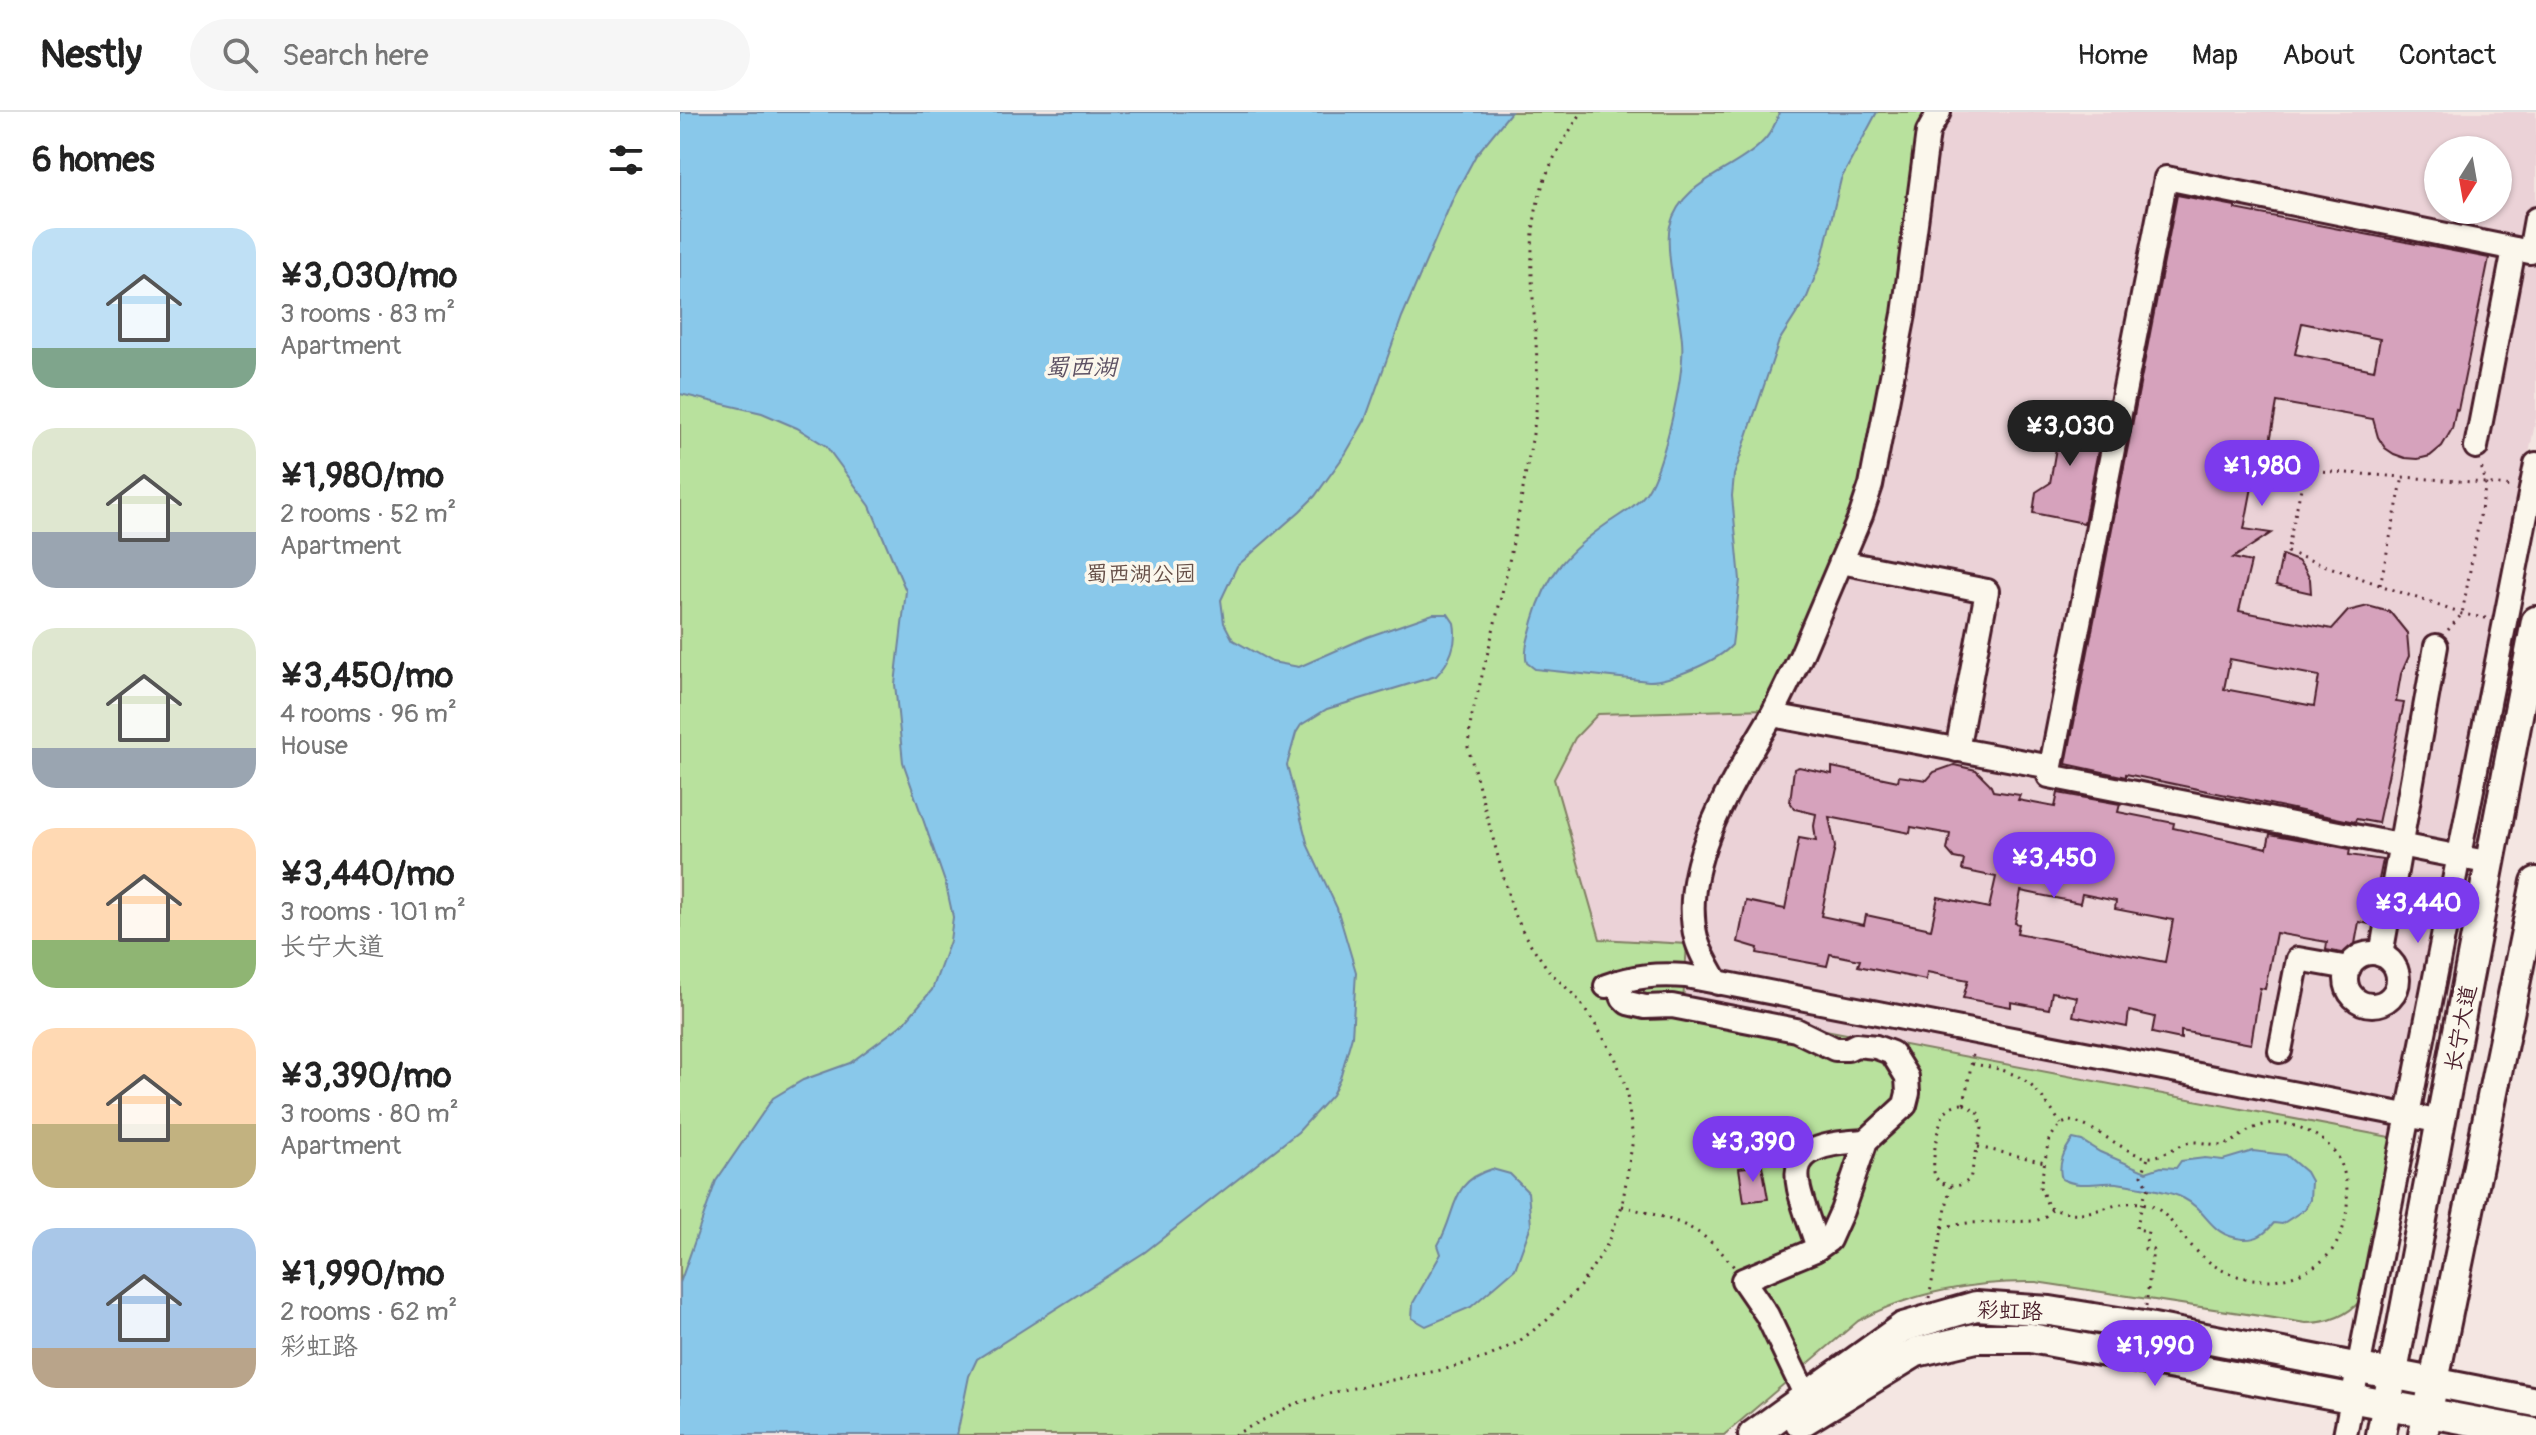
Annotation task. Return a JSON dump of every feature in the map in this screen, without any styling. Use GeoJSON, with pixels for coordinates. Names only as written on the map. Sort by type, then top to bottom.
{"type":"FeatureCollection","features":[{"type":"Feature","properties":{"kind":"main road","name":"长宁大道"},"geometry":{"type":"LineString","coordinates":[[2381,1435],[2536,621]]}},
{"type":"Feature","properties":{"kind":"main road","name":"长宁大道"},"geometry":{"type":"LineString","coordinates":[[2425,1424],[2529,950],[2536,882]]}},
{"type":"Feature","properties":{"kind":"main road","name":"彩虹路"},"geometry":{"type":"LineString","coordinates":[[1753,1435],[1903,1327],[1976,1306],[2050,1311],[2143,1326],[2536,1402]]}},
{"type":"Feature","properties":{"kind":"main road","name":"彩虹路"},"geometry":{"type":"LineString","coordinates":[[1783,1435],[1812,1414],[1916,1352],[1976,1338],[2031,1338],[2352,1398],[2387,1405],[2425,1424],[2536,1433]]}},
{"type":"Feature","properties":{"kind":"street"},"geometry":{"type":"LineString","coordinates":[[1718,983],[1697,942],[1694,926],[1693,908],[1703,850],[1714,819],[1772,715],[1841,562],[1871,485],[1904,314],[1928,132],[1939,112]]}},
{"type":"Feature","properties":{"kind":"street"},"geometry":{"type":"LineString","coordinates":[[2491,863],[2049,776],[2166,178],[2530,252],[2536,219]]}},
{"type":"Feature","properties":{"kind":"street"},"geometry":{"type":"LineString","coordinates":[[2476,447],[2514,249]]}},
{"type":"Feature","properties":{"kind":"street"},"geometry":{"type":"LineString","coordinates":[[2345,1435],[2536,464]]}},
{"type":"Feature","properties":{"kind":"street"},"geometry":{"type":"LineString","coordinates":[[1841,562],[1987,591],[1957,750]]}},
{"type":"Feature","properties":{"kind":"street"},"geometry":{"type":"LineString","coordinates":[[2381,955],[2436,646]]}},
{"type":"Feature","properties":{"kind":"street"},"geometry":{"type":"LineString","coordinates":[[1772,715],[2051,767]]}},
{"type":"Feature","properties":{"kind":"street"},"geometry":{"type":"LineString","coordinates":[[2369,953],[2381,955],[2392,962],[2398,980],[2391,997],[2383,1003],[2365,1004],[2356,999],[2347,985],[2349,968],[2369,953]]}},
{"type":"Feature","properties":{"kind":"street"},"geometry":{"type":"LineString","coordinates":[[2280,1051],[2298,959],[2349,968]]}},
{"type":"Feature","properties":{"kind":"street"},"geometry":{"type":"LineString","coordinates":[[1806,1396],[1767,1315],[1743,1280],[1818,1248],[1833,1234],[1866,1141],[1902,1110],[1907,1099],[1909,1086],[1903,1068],[1892,1053],[1865,1045],[1835,1049],[1796,1030],[1672,1006],[1635,1005],[1623,998],[1611,984],[1653,974],[1686,976],[2442,1122]]}},
{"type":"Feature","properties":{"kind":"street"},"geometry":{"type":"LineString","coordinates":[[1821,1043],[1828,1004]]}},
{"type":"Feature","properties":{"kind":"street"},"geometry":{"type":"LineString","coordinates":[[1848,1049],[1854,1009]]}},
{"type":"Feature","properties":{"kind":"street"},"geometry":{"type":"LineString","coordinates":[[1818,1248],[1798,1188],[1798,1168],[1806,1154],[1814,1148],[1835,1142],[1866,1141]]}},
{"type":"Feature","properties":{"kind":"path"},"geometry":{"type":"LineString","coordinates":[[1234,1435],[1294,1404],[1339,1391],[1446,1369],[1488,1357],[1518,1342],[1547,1320],[1580,1286],[1606,1247],[1622,1206],[1633,1139],[1626,1088],[1615,1057],[1595,1024],[1576,997],[1549,971],[1525,936],[1512,908],[1468,747],[1471,720],[1512,555],[1536,412],[1538,358],[1532,260],[1534,224],[1542,188],[1560,143],[1582,112]]}},
{"type":"Feature","properties":{"kind":"path"},"geometry":{"type":"LineString","coordinates":[[2436,646],[2462,614],[2486,483],[2476,447]]}},
{"type":"Feature","properties":{"kind":"path"},"geometry":{"type":"LineString","coordinates":[[2505,622],[2462,614],[2287,552],[2305,470],[2486,483],[2531,491]]}},
{"type":"Feature","properties":{"kind":"path"},"geometry":{"type":"LineString","coordinates":[[2380,585],[2403,477]]}},
{"type":"Feature","properties":{"kind":"path"},"geometry":{"type":"LineString","coordinates":[[1964,1104],[1977,1033]]}},
{"type":"Feature","properties":{"kind":"path"},"geometry":{"type":"LineString","coordinates":[[1972,1064],[1995,1067],[2026,1081],[2039,1091],[2061,1124]]}},
{"type":"Feature","properties":{"kind":"path"},"geometry":{"type":"LineString","coordinates":[[1964,1104],[1974,1109],[1981,1118],[1978,1147],[1970,1179],[1961,1185],[1950,1186],[1935,1177],[1935,1154],[1945,1113],[1954,1105],[1964,1104]]}},
{"type":"Feature","properties":{"kind":"path"},"geometry":{"type":"LineString","coordinates":[[2070,1121],[2083,1123],[2136,1155],[2148,1158],[2195,1142],[2224,1145],[2266,1124],[2294,1125],[2327,1143],[2337,1156],[2346,1184],[2345,1214],[2336,1245],[2323,1260],[2288,1277],[2261,1279],[2229,1274],[2196,1252],[2169,1219],[2152,1205],[2119,1203],[2076,1214],[2049,1208],[2040,1187],[2049,1139],[2061,1124],[2070,1121]]}},
{"type":"Feature","properties":{"kind":"path"},"geometry":{"type":"LineString","coordinates":[[1978,1147],[2045,1162]]}},
{"type":"Feature","properties":{"kind":"path"},"geometry":{"type":"LineString","coordinates":[[2143,1326],[2153,1250],[2145,1249],[2148,1231],[2136,1229],[2149,1188],[2142,1175],[2148,1158]]}},
{"type":"Feature","properties":{"kind":"path"},"geometry":{"type":"LineString","coordinates":[[1924,1321],[1950,1186]]}},
{"type":"Feature","properties":{"kind":"path"},"geometry":{"type":"LineString","coordinates":[[1622,1206],[1674,1220],[1701,1232],[1717,1245],[1743,1280]]}},
{"type":"Feature","properties":{"kind":"path"},"geometry":{"type":"LineString","coordinates":[[1942,1227],[2035,1221],[2053,1209]]}},
{"type":"Feature","properties":{"kind":"shaded area"},"geometry":{"type":"Polygon","coordinates":[[[1925,112],[2536,112],[2536,418],[2395,1138],[1683,1003],[1687,945],[1600,939],[1554,779],[1575,738],[1598,714],[1767,709],[1867,475],[1925,112]]]}},
{"type":"Feature","properties":{"kind":"green space","name":"蜀西湖公园"},"geometry":{"type":"Polygon","coordinates":[[[680,112],[1925,112],[1867,475],[1767,709],[1598,714],[1575,738],[1554,779],[1600,939],[1687,944],[1683,1003],[2395,1138],[2361,1300],[2336,1318],[2306,1323],[2036,1282],[1944,1290],[1900,1303],[1858,1321],[1724,1435],[680,1435],[680,112]]]}},
{"type":"Feature","properties":{"kind":"water","name":"蜀西湖"},"geometry":{"type":"Polygon","coordinates":[[[680,112],[1511,112],[1476,155],[1454,196],[1402,317],[1365,420],[1346,453],[1315,496],[1237,566],[1221,600],[1224,623],[1233,640],[1272,662],[1299,667],[1367,637],[1433,614],[1448,614],[1454,623],[1452,652],[1436,676],[1327,709],[1301,725],[1287,765],[1308,846],[1337,908],[1356,972],[1352,1036],[1340,1078],[1332,1095],[1298,1132],[1145,1252],[977,1359],[969,1376],[957,1435],[680,1435],[680,1283],[716,1181],[773,1098],[803,1080],[850,1063],[904,1023],[932,990],[950,941],[953,917],[946,885],[903,762],[895,684],[906,591],[870,506],[826,446],[797,428],[762,413],[680,394],[680,112]]]}},
{"type":"Feature","properties":{"kind":"water"},"geometry":{"type":"Polygon","coordinates":[[[1779,112],[1877,112],[1841,179],[1821,262],[1807,297],[1779,341],[1734,475],[1732,496],[1740,580],[1732,645],[1705,663],[1658,680],[1535,669],[1527,663],[1526,647],[1538,604],[1552,576],[1582,543],[1642,498],[1660,463],[1672,419],[1682,356],[1669,250],[1670,226],[1678,207],[1691,192],[1758,146],[1771,131],[1779,112]]]}},
{"type":"Feature","properties":{"kind":"water"},"geometry":{"type":"Polygon","coordinates":[[[2073,1139],[2146,1172],[2161,1167],[2176,1168],[2181,1161],[2205,1158],[2223,1160],[2253,1151],[2286,1155],[2306,1172],[2311,1181],[2310,1200],[2305,1209],[2282,1224],[2274,1223],[2260,1236],[2248,1239],[2232,1237],[2216,1228],[2192,1203],[2178,1196],[2117,1183],[2083,1184],[2062,1179],[2062,1158],[2073,1139]]]}},
{"type":"Feature","properties":{"kind":"water"},"geometry":{"type":"Polygon","coordinates":[[[1492,1169],[1510,1174],[1528,1192],[1531,1225],[1515,1269],[1471,1307],[1426,1326],[1412,1318],[1413,1303],[1441,1254],[1438,1245],[1456,1199],[1468,1181],[1492,1169]]]}},
{"type":"Feature","properties":{"kind":"building"},"geometry":{"type":"Polygon","coordinates":[[[2177,195],[2489,258],[2458,410],[2442,446],[2430,456],[2405,458],[2385,448],[2373,419],[2277,402],[2266,465],[2279,487],[2253,482],[2244,529],[2271,533],[2233,558],[2251,562],[2239,611],[2332,629],[2348,611],[2368,606],[2390,612],[2407,633],[2409,656],[2401,674],[2396,702],[2404,703],[2378,823],[2356,819],[2355,822],[2066,764],[2177,195]],[[2302,323],[2295,354],[2374,370],[2380,339],[2302,323]],[[2230,659],[2224,689],[2314,706],[2319,676],[2230,659]]]}},
{"type":"Feature","properties":{"kind":"building"},"geometry":{"type":"Polygon","coordinates":[[[2049,413],[2103,425],[2084,523],[2033,513],[2036,492],[2050,483],[2056,448],[2045,433],[2049,413]]]}},
{"type":"Feature","properties":{"kind":"building"},"geometry":{"type":"Polygon","coordinates":[[[2282,555],[2298,561],[2304,568],[2310,579],[2311,593],[2276,585],[2282,555]]]}},
{"type":"Feature","properties":{"kind":"building"},"geometry":{"type":"Polygon","coordinates":[[[1954,765],[1976,770],[1993,791],[2020,795],[2018,800],[2055,807],[2058,793],[2120,804],[2118,812],[2174,823],[2173,828],[2267,848],[2270,834],[2350,849],[2349,855],[2383,860],[2370,924],[2359,922],[2353,955],[2326,950],[2327,942],[2276,933],[2265,989],[2260,988],[2251,1044],[2181,1031],[2181,1039],[2152,1033],[2155,1017],[2129,1011],[2127,1027],[2073,1016],[2077,997],[2052,992],[2049,1009],[2011,1002],[2011,1007],[1963,998],[1968,980],[1927,972],[1926,980],[1858,966],[1860,960],[1830,954],[1827,966],[1757,953],[1758,948],[1738,942],[1746,901],[1785,909],[1799,838],[1816,841],[1816,814],[1795,809],[1790,802],[1794,769],[1799,767],[1832,774],[1832,767],[1898,781],[1899,776],[1927,780],[1934,772],[1954,765]],[[1829,817],[1835,847],[1821,916],[1864,925],[1866,915],[1931,929],[1938,897],[1989,908],[1996,877],[1962,870],[1964,860],[1954,858],[1947,850],[1950,834],[1911,827],[1910,833],[1829,817]],[[2021,891],[2015,923],[2019,924],[2017,933],[2165,962],[2173,920],[2115,909],[2116,901],[2082,894],[2080,903],[2021,891]]]}},
{"type":"Feature","properties":{"kind":"building"},"geometry":{"type":"Polygon","coordinates":[[[1762,1165],[1768,1199],[1744,1202],[1739,1168],[1762,1165]]]}}]}
